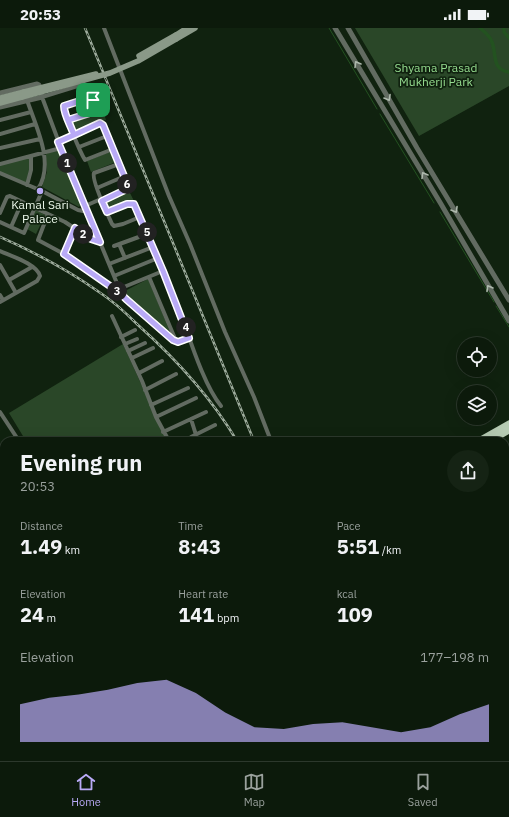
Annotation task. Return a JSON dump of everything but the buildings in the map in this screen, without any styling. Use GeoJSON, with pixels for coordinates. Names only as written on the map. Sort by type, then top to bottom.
{"type":"FeatureCollection","features":[{"type":"Feature","properties":{"kind":"highway"},"geometry":{"type":"LineString","coordinates":[[502,437],[509,429]]}},
{"type":"Feature","properties":{"kind":"highway"},"geometry":{"type":"LineString","coordinates":[[495,437],[509,429]]}},
{"type":"Feature","properties":{"kind":"main road"},"geometry":{"type":"LineString","coordinates":[[176,37],[187,28]]}},
{"type":"Feature","properties":{"kind":"main road"},"geometry":{"type":"LineString","coordinates":[[0,103],[109,69],[134,59],[195,28]]}},
{"type":"Feature","properties":{"kind":"main road"},"geometry":{"type":"LineString","coordinates":[[0,98],[24,96]]}},
{"type":"Feature","properties":{"kind":"street"},"geometry":{"type":"LineString","coordinates":[[104,28],[169,196],[190,244],[230,345],[254,396],[269,437]]}},
{"type":"Feature","properties":{"kind":"street"},"geometry":{"type":"LineString","coordinates":[[335,28],[441,204],[509,321]]}},
{"type":"Feature","properties":{"kind":"street"},"geometry":{"type":"LineString","coordinates":[[348,28],[417,148],[509,300]]}},
{"type":"Feature","properties":{"kind":"street"},"geometry":{"type":"LineString","coordinates":[[0,107],[24,96],[42,97],[84,84]]}},
{"type":"Feature","properties":{"kind":"street"},"geometry":{"type":"LineString","coordinates":[[0,93],[39,85],[60,148],[120,291]]}},
{"type":"Feature","properties":{"kind":"street"},"geometry":{"type":"LineString","coordinates":[[0,222],[24,232],[36,208],[44,178],[45,152],[24,96]]}},
{"type":"Feature","properties":{"kind":"street"},"geometry":{"type":"LineString","coordinates":[[68,120],[93,112],[96,108],[92,98],[64,106],[68,120],[74,135],[85,160],[113,150]]}},
{"type":"Feature","properties":{"kind":"street"},"geometry":{"type":"LineString","coordinates":[[0,120],[31,112]]}},
{"type":"Feature","properties":{"kind":"street"},"geometry":{"type":"LineString","coordinates":[[0,173],[40,190],[83,212],[86,208],[127,188],[124,176],[103,125],[100,123],[58,142]]}},
{"type":"Feature","properties":{"kind":"street"},"geometry":{"type":"LineString","coordinates":[[0,134],[35,124]]}},
{"type":"Feature","properties":{"kind":"street"},"geometry":{"type":"LineString","coordinates":[[79,147],[107,136]]}},
{"type":"Feature","properties":{"kind":"street"},"geometry":{"type":"LineString","coordinates":[[0,148],[40,139]]}},
{"type":"Feature","properties":{"kind":"street"},"geometry":{"type":"LineString","coordinates":[[0,164],[32,157],[60,148]]}},
{"type":"Feature","properties":{"kind":"street"},"geometry":{"type":"LineString","coordinates":[[27,185],[31,170],[32,157]]}},
{"type":"Feature","properties":{"kind":"street"},"geometry":{"type":"LineString","coordinates":[[119,164],[94,173],[93,178],[114,226],[140,217]]}},
{"type":"Feature","properties":{"kind":"street"},"geometry":{"type":"LineString","coordinates":[[97,188],[124,176]]}},
{"type":"Feature","properties":{"kind":"street"},"geometry":{"type":"LineString","coordinates":[[0,213],[8,195],[75,228],[91,239],[100,242]]}},
{"type":"Feature","properties":{"kind":"street"},"geometry":{"type":"LineString","coordinates":[[11,227],[22,202]]}},
{"type":"Feature","properties":{"kind":"street"},"geometry":{"type":"LineString","coordinates":[[107,212],[127,204],[133,204],[158,258],[210,388],[221,406]]}},
{"type":"Feature","properties":{"kind":"street"},"geometry":{"type":"LineString","coordinates":[[48,214],[38,240],[64,254],[120,291],[138,310],[173,340],[176,341],[189,338]]}},
{"type":"Feature","properties":{"kind":"street"},"geometry":{"type":"LineString","coordinates":[[64,254],[75,228]]}},
{"type":"Feature","properties":{"kind":"street"},"geometry":{"type":"LineString","coordinates":[[114,246],[147,234]]}},
{"type":"Feature","properties":{"kind":"street"},"geometry":{"type":"LineString","coordinates":[[119,244],[125,258]]}},
{"type":"Feature","properties":{"kind":"street"},"geometry":{"type":"LineString","coordinates":[[109,264],[153,247]]}},
{"type":"Feature","properties":{"kind":"street"},"geometry":{"type":"LineString","coordinates":[[0,251],[20,260],[40,274],[39,279],[2,301],[0,294]]}},
{"type":"Feature","properties":{"kind":"street"},"geometry":{"type":"LineString","coordinates":[[114,276],[158,258]]}},
{"type":"Feature","properties":{"kind":"street"},"geometry":{"type":"LineString","coordinates":[[0,265],[16,293]]}},
{"type":"Feature","properties":{"kind":"street"},"geometry":{"type":"LineString","coordinates":[[9,280],[32,267]]}},
{"type":"Feature","properties":{"kind":"street"},"geometry":{"type":"LineString","coordinates":[[120,291],[163,271]]}},
{"type":"Feature","properties":{"kind":"street"},"geometry":{"type":"LineString","coordinates":[[149,277],[176,341]]}},
{"type":"Feature","properties":{"kind":"street"},"geometry":{"type":"LineString","coordinates":[[112,316],[139,373],[156,417],[166,437]]}},
{"type":"Feature","properties":{"kind":"street"},"geometry":{"type":"LineString","coordinates":[[121,337],[135,330]]}},
{"type":"Feature","properties":{"kind":"street"},"geometry":{"type":"LineString","coordinates":[[125,344],[137,339]]}},
{"type":"Feature","properties":{"kind":"street"},"geometry":{"type":"LineString","coordinates":[[128,351],[145,343]]}},
{"type":"Feature","properties":{"kind":"street"},"geometry":{"type":"LineString","coordinates":[[132,358],[153,348]]}},
{"type":"Feature","properties":{"kind":"street"},"geometry":{"type":"LineString","coordinates":[[139,373],[162,361]]}},
{"type":"Feature","properties":{"kind":"street"},"geometry":{"type":"LineString","coordinates":[[145,390],[176,374]]}},
{"type":"Feature","properties":{"kind":"street"},"geometry":{"type":"LineString","coordinates":[[152,405],[188,388]]}},
{"type":"Feature","properties":{"kind":"street"},"geometry":{"type":"LineString","coordinates":[[156,417],[196,398]]}},
{"type":"Feature","properties":{"kind":"street"},"geometry":{"type":"LineString","coordinates":[[0,412],[17,437]]}},
{"type":"Feature","properties":{"kind":"street"},"geometry":{"type":"LineString","coordinates":[[163,432],[206,412]]}},
{"type":"Feature","properties":{"kind":"street"},"geometry":{"type":"LineString","coordinates":[[191,419],[196,435]]}},
{"type":"Feature","properties":{"kind":"street"},"geometry":{"type":"LineString","coordinates":[[190,437],[216,425]]}},
{"type":"Feature","properties":{"kind":"green space","name":"Shyama Prasad Mukherji Park"},"geometry":{"type":"Polygon","coordinates":[[[355,28],[509,28],[509,86],[419,136],[355,28]]]}},
{"type":"Feature","properties":{"kind":"green space"},"geometry":{"type":"Polygon","coordinates":[[[103,111],[106,120],[75,130],[72,121],[103,111]]]}},
{"type":"Feature","properties":{"kind":"green space"},"geometry":{"type":"Polygon","coordinates":[[[60,149],[82,202],[79,207],[42,187],[47,172],[46,154],[60,149]]]}},
{"type":"Feature","properties":{"kind":"green space"},"geometry":{"type":"Polygon","coordinates":[[[112,151],[116,162],[91,172],[87,161],[112,151]]]}},
{"type":"Feature","properties":{"kind":"green space"},"geometry":{"type":"Polygon","coordinates":[[[31,157],[27,185],[0,173],[0,165],[31,157]]]}},
{"type":"Feature","properties":{"kind":"green space"},"geometry":{"type":"Polygon","coordinates":[[[129,191],[134,201],[108,211],[104,201],[129,191]]]}},
{"type":"Feature","properties":{"kind":"green space"},"geometry":{"type":"Polygon","coordinates":[[[36,210],[45,215],[36,234],[27,229],[36,210]]]}},
{"type":"Feature","properties":{"kind":"green space"},"geometry":{"type":"Polygon","coordinates":[[[148,279],[171,334],[171,336],[123,292],[148,279]]]}},
{"type":"Feature","properties":{"kind":"green space"},"geometry":{"type":"Polygon","coordinates":[[[123,344],[165,437],[24,437],[9,413],[123,344]]]}},
{"type":"Feature","properties":{"kind":"waterway"},"geometry":{"type":"LineString","coordinates":[[329,28],[377,109]]}},
{"type":"Feature","properties":{"kind":"waterway"},"geometry":{"type":"LineString","coordinates":[[480,28],[491,40],[497,65],[499,68],[509,72]]}},
{"type":"Feature","properties":{"kind":"waterway"},"geometry":{"type":"LineString","coordinates":[[504,28],[504,32],[509,38]]}},
{"type":"Feature","properties":{"kind":"waterway"},"geometry":{"type":"LineString","coordinates":[[380,114],[434,203]]}},
{"type":"Feature","properties":{"kind":"waterway"},"geometry":{"type":"LineString","coordinates":[[440,212],[494,302]]}},
{"type":"Feature","properties":{"kind":"waterway"},"geometry":{"type":"LineString","coordinates":[[496,306],[509,327]]}},
{"type":"Feature","properties":{"kind":"railway"},"geometry":{"type":"LineString","coordinates":[[85,28],[252,437]]}},
{"type":"Feature","properties":{"kind":"railway"},"geometry":{"type":"LineString","coordinates":[[0,237],[63,269],[119,307],[166,351],[192,379],[216,409],[234,437]]}},
{"type":"Feature","properties":{"kind":"place","name":"Kamal Sari Palace"},"geometry":{"type":"Point","coordinates":[40,191]}},
{"type":"Feature","properties":{"kind":"route"},"geometry":{"type":"LineString","coordinates":[[93,100],[92,98],[89,98],[66,104],[64,106],[68,120],[74,135],[58,142],[100,242],[91,239],[75,228],[64,254],[120,293],[173,340],[178,342],[189,338],[163,271],[134,204],[127,204],[107,212],[102,201],[127,188],[124,176],[103,125],[100,123],[74,135],[68,120],[93,112],[96,108],[93,100]]}}]}
